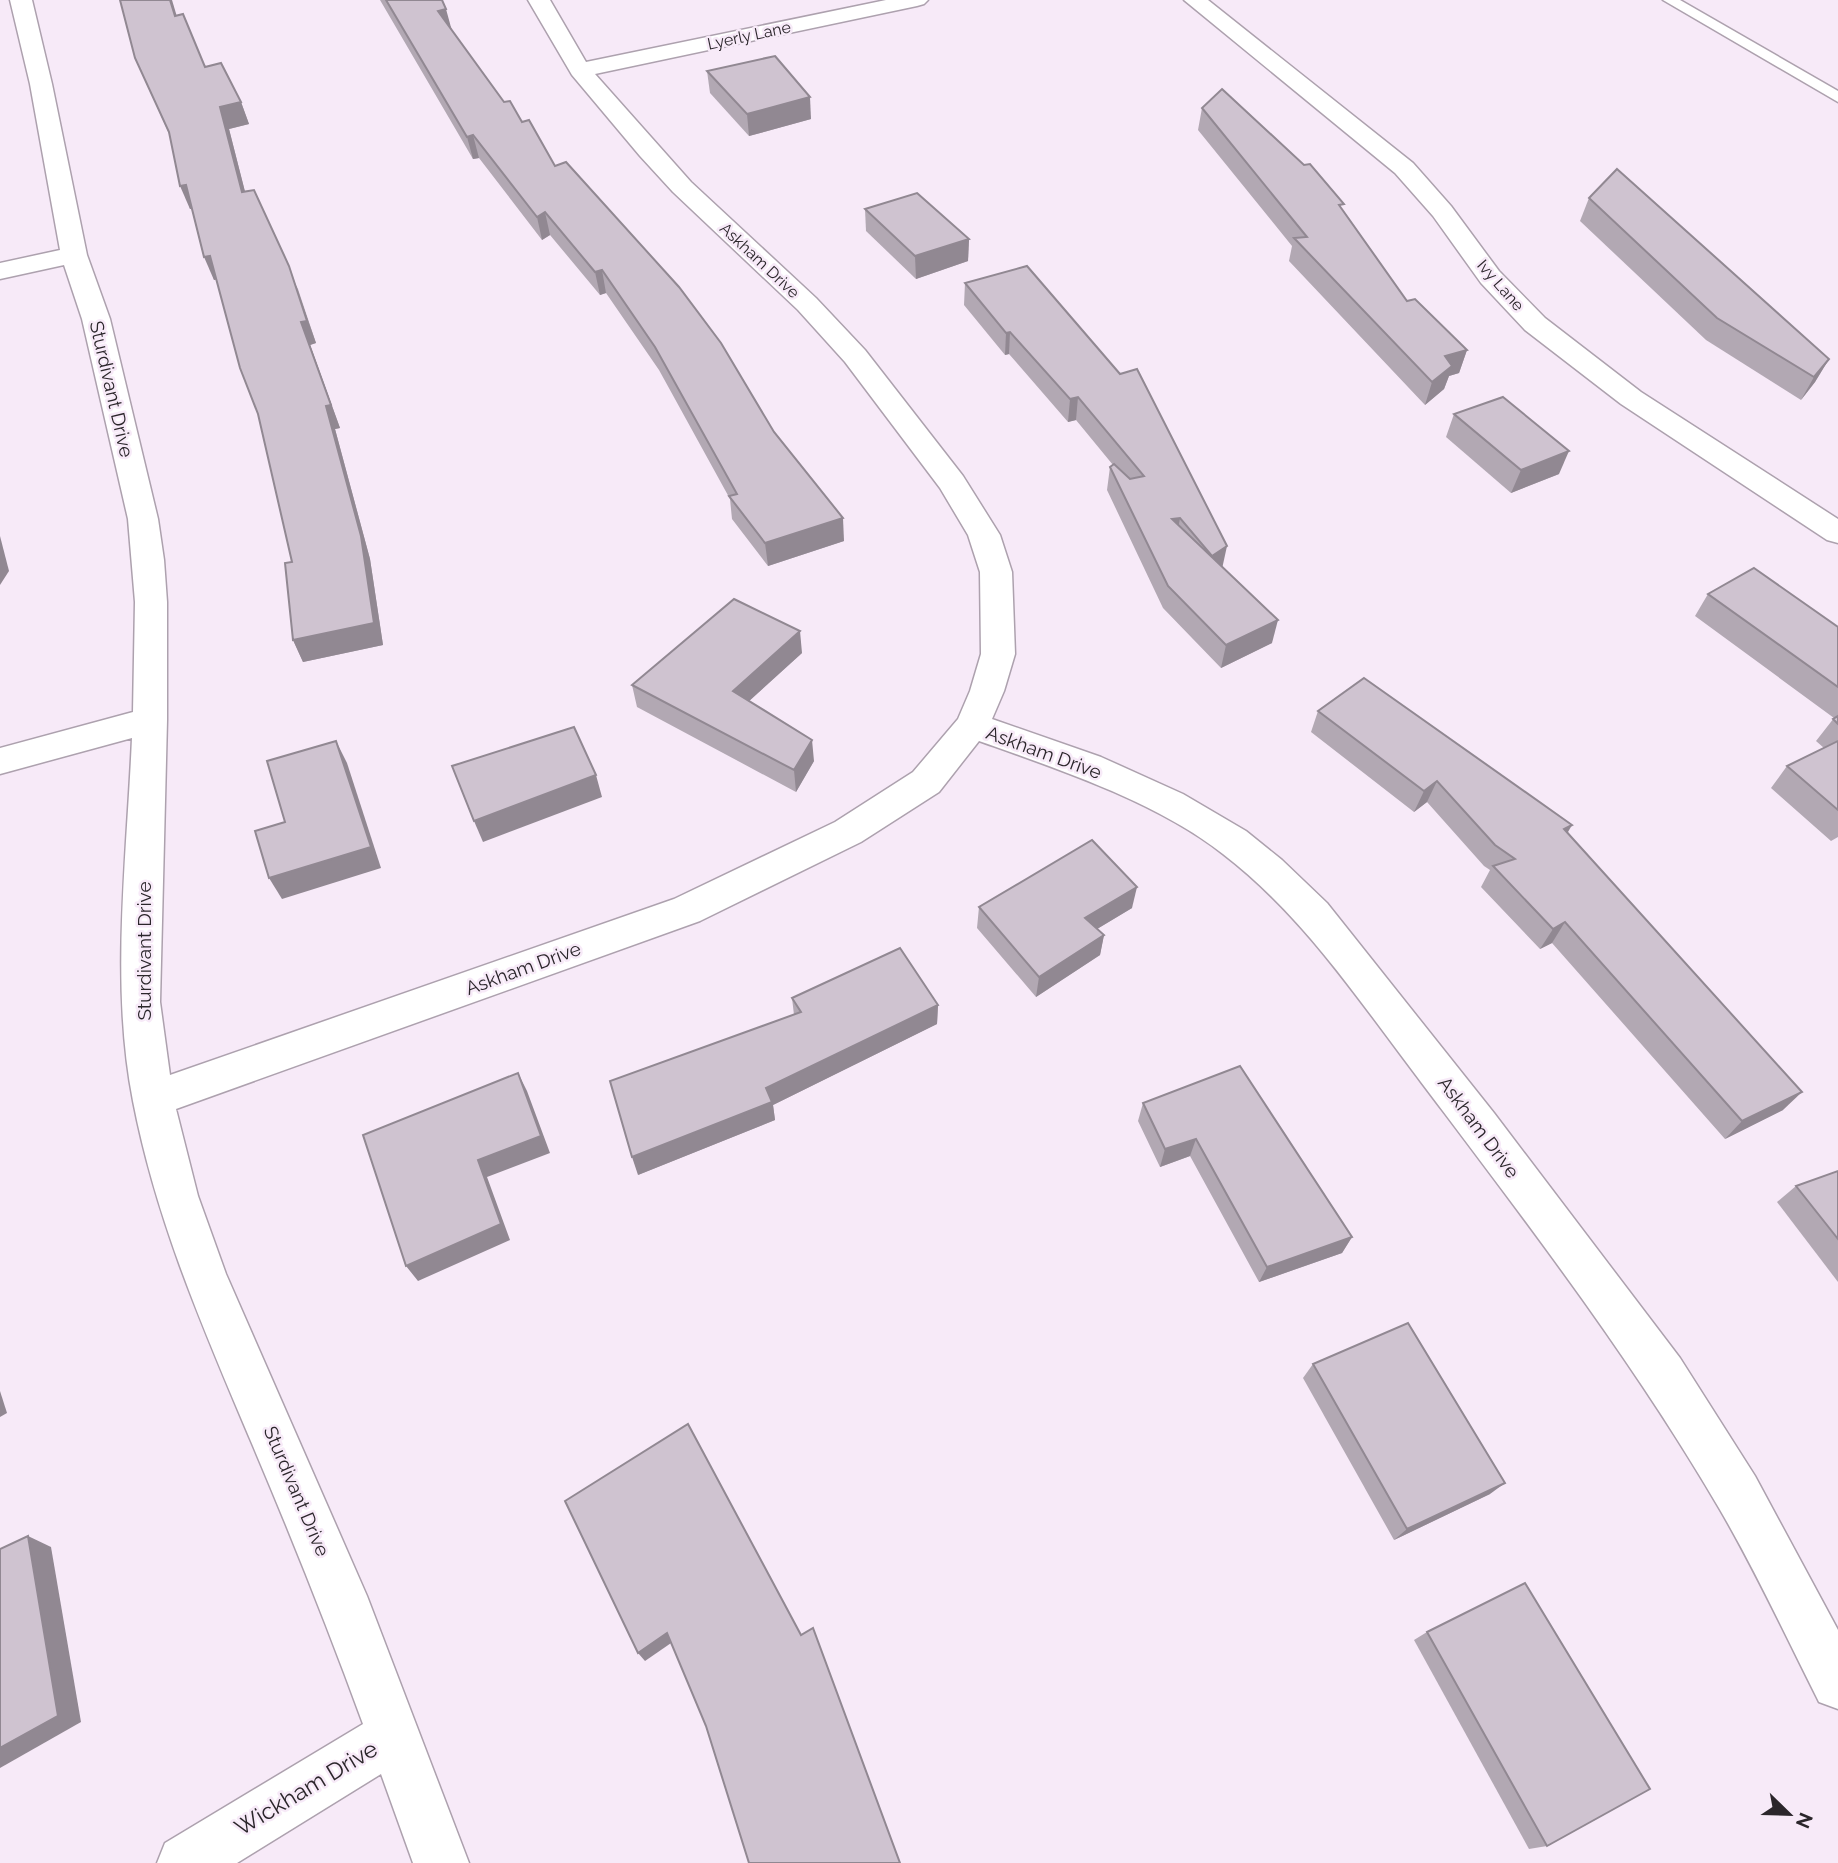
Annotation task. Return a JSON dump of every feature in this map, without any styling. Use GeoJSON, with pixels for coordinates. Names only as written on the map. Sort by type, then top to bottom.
{"type":"FeatureCollection","features":[{"type":"Feature","properties":{"kind":"street","name":"Sturdivant Drive"},"geometry":{"type":"LineString","coordinates":[[21,0],[41,84],[74,255],[96,319],[143,519],[151,602],[150,720],[140,1002],[153,1099],[176,1196],[204,1276],[342,1596],[441,1863]]}},
{"type":"Feature","properties":{"kind":"street","name":"Askham Drive"},"geometry":{"type":"LineString","coordinates":[[153,1099],[687,910],[848,832],[926,782],[972,725],[987,691],[998,654],[996,572],[984,535],[953,482],[855,356],[807,304],[682,187],[580,70],[539,0]]}},
{"type":"Feature","properties":{"kind":"street","name":"Lyerly Lane"},"geometry":{"type":"LineString","coordinates":[[580,70],[918,0]]}},
{"type":"Feature","properties":{"kind":"street","name":"Ivy Lane"},"geometry":{"type":"LineString","coordinates":[[1195,0],[1404,168],[1442,211],[1490,277],[1544,332],[1631,398],[1838,533]]}},
{"type":"Feature","properties":{"kind":"street"},"geometry":{"type":"LineString","coordinates":[[0,271],[74,255]]}},
{"type":"Feature","properties":{"kind":"street"},"geometry":{"type":"LineString","coordinates":[[0,761],[150,720]]}},
{"type":"Feature","properties":{"kind":"street","name":"Askham Drive"},"geometry":{"type":"LineString","coordinates":[[972,725],[1087,766],[1170,804],[1233,841],[1269,870],[1314,914],[1479,1126],[1663,1374],[1738,1493],[1838,1683]]}},
{"type":"Feature","properties":{"kind":"street","name":"Wickham Drive"},"geometry":{"type":"LineString","coordinates":[[185,1863],[393,1736]]}},
{"type":"Feature","properties":{"kind":"lane"},"geometry":{"type":"LineString","coordinates":[[1670,0],[1838,97]]}},
{"type":"Feature","properties":{"kind":"building"},"geometry":{"type":"Polygon","coordinates":[[[120,0],[170,0],[175,16],[183,14],[205,67],[221,63],[241,102],[220,107],[242,192],[254,190],[289,266],[307,321],[301,322],[331,405],[326,406],[361,536],[374,623],[293,640],[285,563],[292,562],[258,414],[240,368],[210,256],[204,257],[186,185],[180,186],[169,132],[135,58],[120,0]]]}},
{"type":"Feature","properties":{"kind":"building"},"geometry":{"type":"Polygon","coordinates":[[[386,0],[442,0],[446,9],[438,11],[504,102],[510,101],[522,122],[529,120],[555,166],[566,162],[679,287],[721,343],[774,432],[843,518],[765,543],[729,496],[737,494],[655,347],[602,270],[595,272],[545,212],[537,217],[473,135],[467,137],[386,0]]]}},
{"type":"Feature","properties":{"kind":"building"},"geometry":{"type":"Polygon","coordinates":[[[775,56],[810,97],[747,114],[707,71],[775,56]]]}},
{"type":"Feature","properties":{"kind":"building"},"geometry":{"type":"Polygon","coordinates":[[[1222,89],[1304,165],[1310,164],[1344,204],[1339,205],[1407,301],[1415,299],[1467,350],[1445,356],[1452,366],[1432,382],[1294,238],[1307,237],[1202,108],[1222,89]]]}},
{"type":"Feature","properties":{"kind":"building"},"geometry":{"type":"Polygon","coordinates":[[[1617,169],[1829,359],[1814,377],[1717,318],[1589,198],[1617,169]]]}},
{"type":"Feature","properties":{"kind":"building"},"geometry":{"type":"Polygon","coordinates":[[[917,193],[969,239],[915,256],[865,209],[917,193]]]}},
{"type":"Feature","properties":{"kind":"building"},"geometry":{"type":"Polygon","coordinates":[[[1027,266],[1120,374],[1137,369],[1227,546],[1212,556],[1180,518],[1172,519],[1278,620],[1226,645],[1168,586],[1110,467],[1114,464],[1130,479],[1144,476],[1078,397],[1070,399],[1010,332],[1006,333],[965,283],[1027,266]]]}},
{"type":"Feature","properties":{"kind":"building"},"geometry":{"type":"Polygon","coordinates":[[[1503,397],[1569,451],[1521,470],[1454,414],[1503,397]]]}},
{"type":"Feature","properties":{"kind":"building"},"geometry":{"type":"Polygon","coordinates":[[[1754,568],[1838,627],[1838,687],[1708,594],[1754,568]]]}},
{"type":"Feature","properties":{"kind":"building"},"geometry":{"type":"Polygon","coordinates":[[[734,599],[800,631],[733,691],[812,740],[794,770],[632,685],[734,599]]]}},
{"type":"Feature","properties":{"kind":"building"},"geometry":{"type":"Polygon","coordinates":[[[1364,678],[1572,825],[1564,829],[1802,1092],[1742,1121],[1565,922],[1553,929],[1493,866],[1515,859],[1495,845],[1437,781],[1424,791],[1318,711],[1364,678]]]}},
{"type":"Feature","properties":{"kind":"building"},"geometry":{"type":"Polygon","coordinates":[[[574,727],[596,775],[474,821],[452,766],[574,727]]]}},
{"type":"Feature","properties":{"kind":"building"},"geometry":{"type":"Polygon","coordinates":[[[336,741],[371,847],[269,878],[255,831],[285,822],[267,761],[336,741]]]}},
{"type":"Feature","properties":{"kind":"building"},"geometry":{"type":"Polygon","coordinates":[[[1838,741],[1838,810],[1787,766],[1838,741]]]}},
{"type":"Feature","properties":{"kind":"building"},"geometry":{"type":"Polygon","coordinates":[[[1092,840],[1137,887],[1085,918],[1104,935],[1039,977],[979,907],[1092,840]]]}},
{"type":"Feature","properties":{"kind":"building"},"geometry":{"type":"Polygon","coordinates":[[[900,948],[938,1005],[766,1088],[772,1102],[632,1157],[610,1081],[801,1012],[792,998],[900,948]]]}},
{"type":"Feature","properties":{"kind":"building"},"geometry":{"type":"Polygon","coordinates":[[[1240,1066],[1352,1237],[1267,1267],[1196,1139],[1165,1149],[1143,1103],[1240,1066]]]}},
{"type":"Feature","properties":{"kind":"building"},"geometry":{"type":"Polygon","coordinates":[[[518,1073],[541,1136],[478,1160],[501,1224],[406,1266],[363,1135],[518,1073]]]}},
{"type":"Feature","properties":{"kind":"building"},"geometry":{"type":"Polygon","coordinates":[[[1838,1171],[1838,1239],[1796,1186],[1838,1171]]]}},
{"type":"Feature","properties":{"kind":"building"},"geometry":{"type":"Polygon","coordinates":[[[1408,1323],[1505,1483],[1407,1529],[1313,1364],[1408,1323]]]}},
{"type":"Feature","properties":{"kind":"building"},"geometry":{"type":"Polygon","coordinates":[[[688,1424],[801,1635],[813,1628],[900,1863],[749,1863],[706,1726],[667,1633],[638,1653],[565,1501],[688,1424]]]}},
{"type":"Feature","properties":{"kind":"building"},"geometry":{"type":"Polygon","coordinates":[[[28,1536],[58,1716],[0,1748],[0,1549],[28,1536]]]}},
{"type":"Feature","properties":{"kind":"building"},"geometry":{"type":"Polygon","coordinates":[[[1525,1583],[1650,1789],[1547,1846],[1427,1632],[1525,1583]]]}}]}
